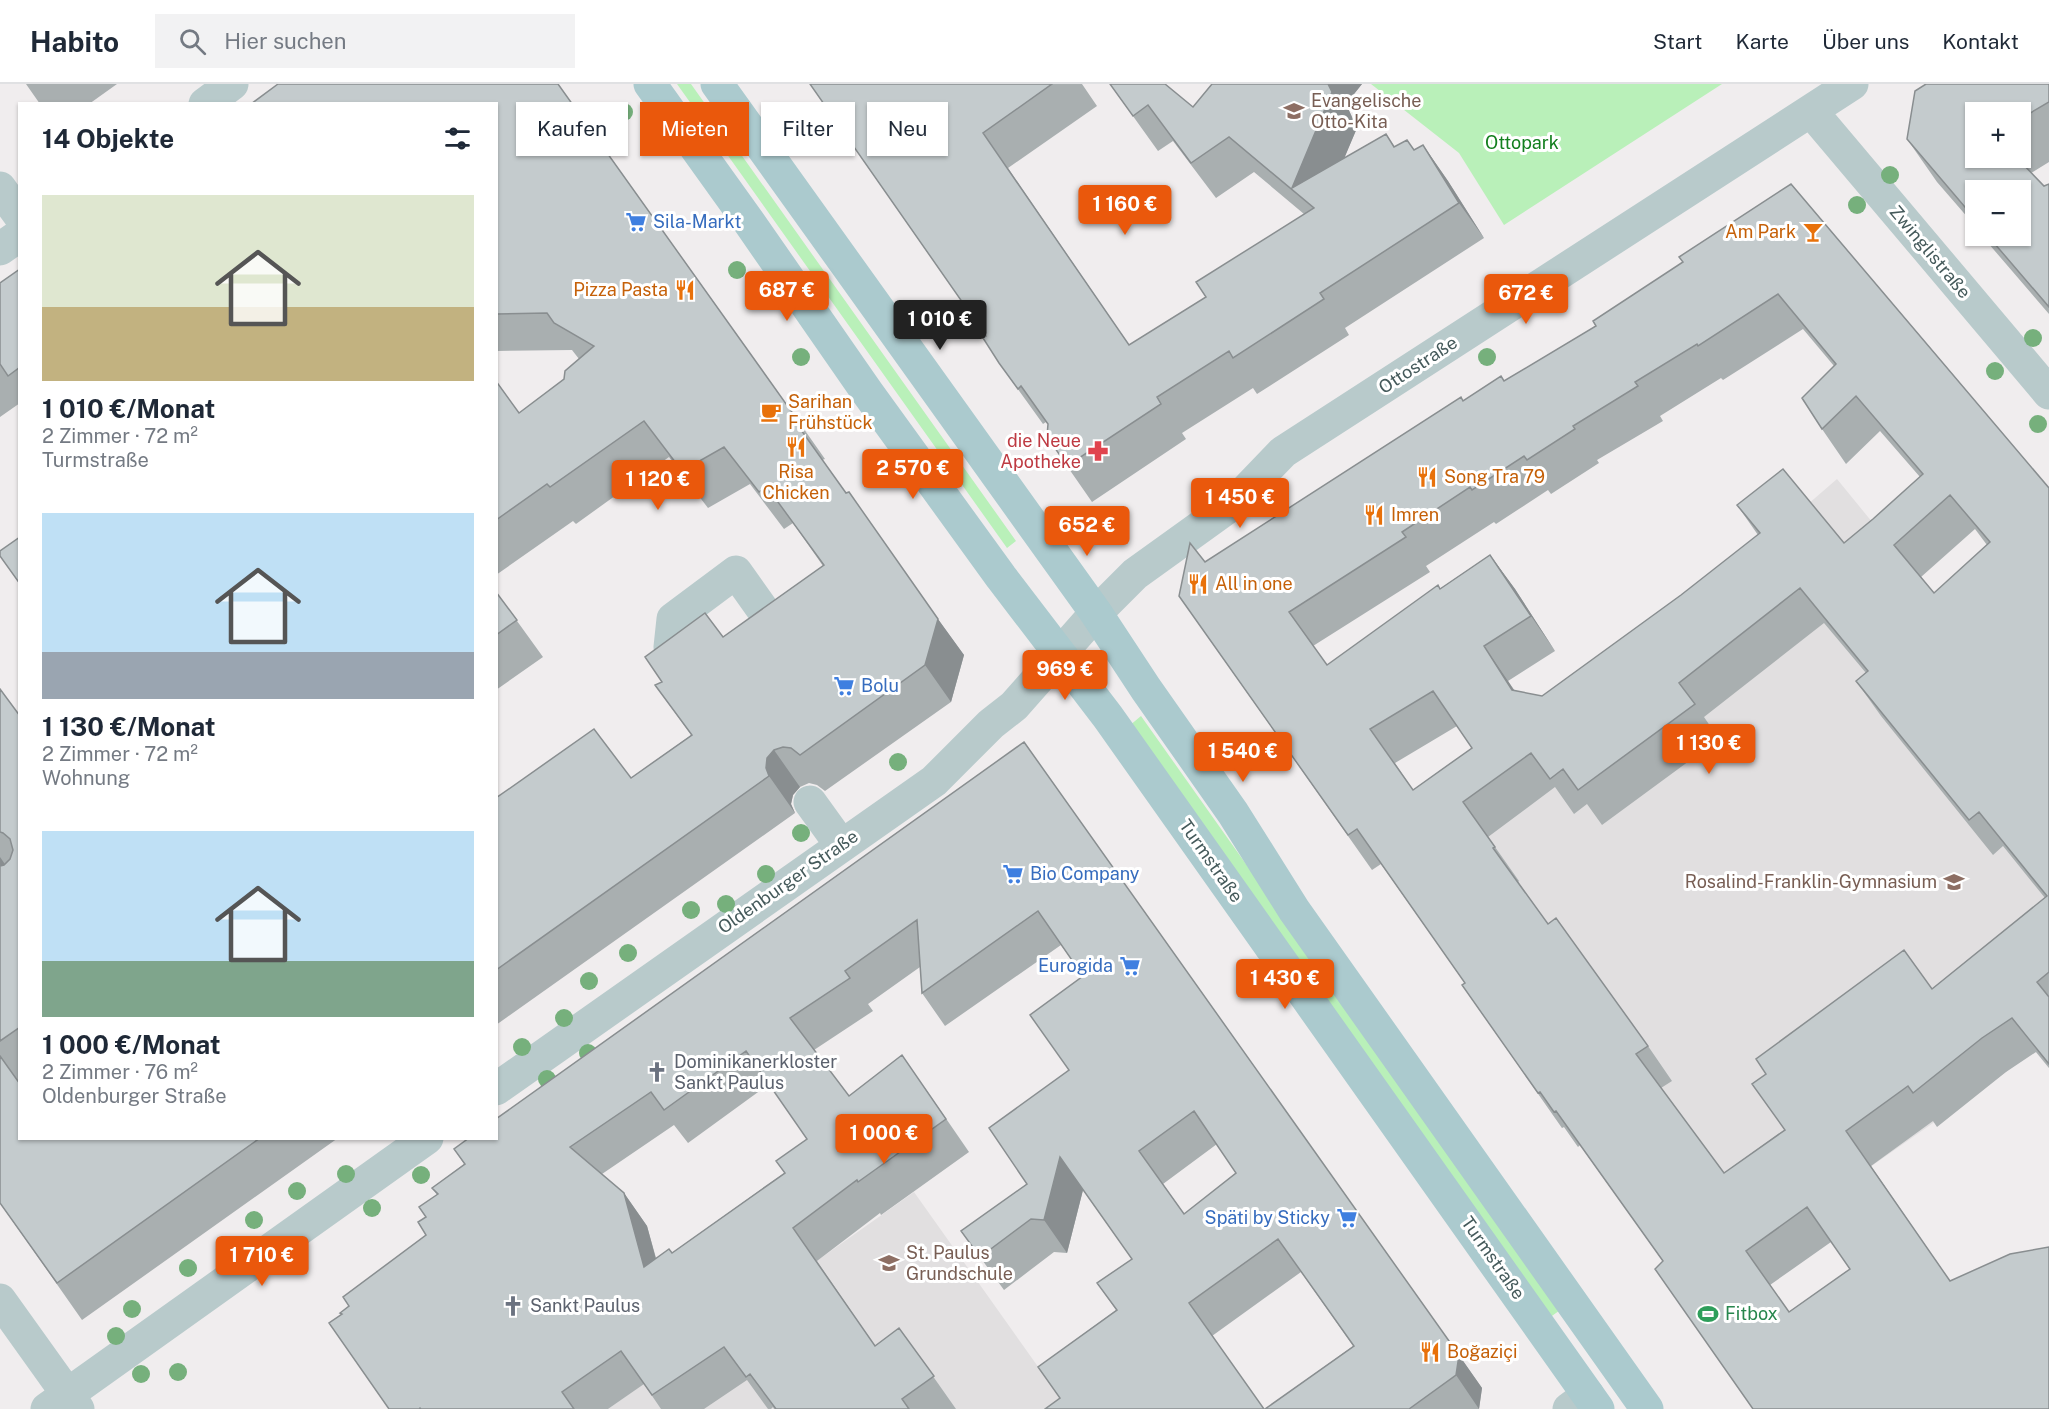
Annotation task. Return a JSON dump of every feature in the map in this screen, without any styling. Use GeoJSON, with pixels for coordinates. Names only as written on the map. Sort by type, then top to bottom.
{"type":"FeatureCollection","features":[{"type":"Feature","properties":{"kind":"main road","name":"Turmstraße"},"geometry":{"type":"LineString","coordinates":[[650,84],[874,402],[1001,577],[1062,654],[1256,923],[1585,1404]]}},
{"type":"Feature","properties":{"kind":"main road"},"geometry":{"type":"LineString","coordinates":[[717,84],[1096,613],[1233,813],[1294,910],[1647,1409]]}},
{"type":"Feature","properties":{"kind":"street"},"geometry":{"type":"LineString","coordinates":[[208,102],[232,84]]}},
{"type":"Feature","properties":{"kind":"street","name":"Ottostraße"},"geometry":{"type":"LineString","coordinates":[[1062,654],[1096,613],[1135,574],[1235,502],[1283,452],[1852,84]]}},
{"type":"Feature","properties":{"kind":"street","name":"Zwinglistraße"},"geometry":{"type":"LineString","coordinates":[[1811,111],[2049,393]]}},
{"type":"Feature","properties":{"kind":"street"},"geometry":{"type":"LineString","coordinates":[[0,188],[18,213]]}},
{"type":"Feature","properties":{"kind":"street"},"geometry":{"type":"LineString","coordinates":[[0,249],[18,236]]}},
{"type":"Feature","properties":{"kind":"street"},"geometry":{"type":"LineString","coordinates":[[670,647],[673,619],[736,572],[774,627]]}},
{"type":"Feature","properties":{"kind":"street","name":"Oldenburger Straße"},"geometry":{"type":"LineString","coordinates":[[498,1088],[934,781],[991,724],[1014,706],[1062,654]]}},
{"type":"Feature","properties":{"kind":"street"},"geometry":{"type":"LineString","coordinates":[[810,802],[841,845]]}},
{"type":"Feature","properties":{"kind":"street"},"geometry":{"type":"LineString","coordinates":[[0,1300],[64,1404],[424,1140]]}},
{"type":"Feature","properties":{"kind":"shaded area"},"geometry":{"type":"Polygon","coordinates":[[[1837,479],[1935,599],[2049,746],[2049,1068],[2034,1050],[2006,1072],[1687,1295],[1580,1145],[1578,1147],[1564,1127],[1562,1128],[1486,1019],[1489,1017],[1381,864],[1437,825],[1837,479]]]}},
{"type":"Feature","properties":{"kind":"shaded area","name":"St. Paulus Grundschule"},"geometry":{"type":"Polygon","coordinates":[[[914,1192],[1061,1399],[1048,1409],[608,1409],[914,1192]]]}},
{"type":"Feature","properties":{"kind":"green space"},"geometry":{"type":"Polygon","coordinates":[[[677,84],[691,84],[704,102],[690,102],[677,84]]]}},
{"type":"Feature","properties":{"kind":"green space","name":"Ottopark"},"geometry":{"type":"Polygon","coordinates":[[[1371,84],[1722,84],[1504,225],[1459,153],[1371,84]]]}},
{"type":"Feature","properties":{"kind":"green space"},"geometry":{"type":"Polygon","coordinates":[[[728,156],[742,156],[1016,541],[1007,548],[728,156]]]}},
{"type":"Feature","properties":{"kind":"green space"},"geometry":{"type":"Polygon","coordinates":[[[1141,716],[1518,1248],[1563,1308],[1549,1318],[1129,726],[1141,716]]]}},
{"type":"Feature","properties":{"kind":"building"},"geometry":{"type":"Polygon","coordinates":[[[278,84],[558,84],[571,102],[516,102],[516,156],[609,156],[799,422],[796,423],[846,493],[849,492],[938,619],[925,665],[800,755],[791,748],[783,747],[774,750],[767,758],[766,768],[769,776],[498,969],[498,797],[594,729],[631,778],[692,735],[655,685],[662,682],[645,657],[705,613],[723,637],[824,565],[767,487],[759,492],[724,447],[682,471],[644,421],[550,487],[547,484],[498,519],[498,384],[519,413],[564,379],[565,371],[594,346],[554,323],[547,313],[498,314],[498,102],[254,102],[278,84]]]}},
{"type":"Feature","properties":{"kind":"building"},"geometry":{"type":"Polygon","coordinates":[[[810,84],[1052,84],[983,133],[1129,345],[1206,297],[1196,282],[1314,208],[1229,137],[1191,163],[1148,105],[1133,116],[1110,84],[1165,84],[1193,107],[1212,84],[1328,84],[1332,92],[1292,188],[1386,134],[1394,147],[1407,140],[1414,150],[1423,145],[1459,203],[1320,293],[1324,299],[1233,358],[1229,351],[1157,397],[1161,404],[1067,466],[1047,436],[1048,424],[1021,386],[1018,389],[999,363],[983,338],[986,336],[855,148],[855,102],[823,102],[810,84]]]}},
{"type":"Feature","properties":{"kind":"building"},"geometry":{"type":"Polygon","coordinates":[[[1926,84],[2049,84],[2049,102],[2031,113],[2031,102],[1965,102],[1965,168],[2027,168],[2044,186],[2049,184],[2049,307],[1997,246],[2031,246],[2031,180],[1965,180],[1965,207],[1907,139],[1915,91],[1926,84]]]}},
{"type":"Feature","properties":{"kind":"building"},"geometry":{"type":"Polygon","coordinates":[[[1791,184],[2049,488],[2049,972],[2037,982],[2049,997],[2049,1064],[2012,1018],[1982,1038],[1913,1093],[1908,1086],[1846,1131],[1950,1281],[2010,1254],[2049,1247],[2049,1409],[1753,1409],[1655,1269],[1663,1261],[1556,1111],[1554,1112],[1540,1092],[1538,1093],[1462,985],[1465,983],[1357,829],[1348,835],[1179,596],[1190,543],[1205,562],[1461,397],[1463,401],[1501,376],[1504,381],[1596,326],[1593,321],[1683,262],[1679,257],[1791,184]],[[1778,294],[1698,346],[1697,344],[1635,382],[1638,386],[1573,426],[1575,429],[1527,460],[1524,456],[1472,490],[1470,487],[1402,532],[1406,537],[1289,612],[1327,665],[1438,585],[1440,589],[1490,555],[1531,616],[1484,646],[1512,690],[1542,696],[1681,595],[1760,533],[1737,505],[1783,469],[1844,543],[1923,474],[1856,396],[1822,429],[1802,398],[1836,364],[1778,294]],[[1950,495],[1894,545],[1934,593],[1990,542],[1950,495]],[[1800,588],[1679,683],[1695,704],[1578,790],[1563,769],[1550,779],[1531,753],[1463,802],[1548,924],[1556,918],[1648,1046],[1636,1054],[1724,1173],[1785,1130],[1752,1084],[1766,1074],[1756,1059],[1904,950],[1932,989],[2047,896],[1979,812],[1969,820],[1856,681],[1868,671],[1800,588]],[[1433,691],[1370,729],[1413,790],[1472,748],[1433,691]],[[1807,1207],[1746,1251],[1789,1312],[1850,1269],[1807,1207]]]}},
{"type":"Feature","properties":{"kind":"building"},"geometry":{"type":"Polygon","coordinates":[[[18,270],[18,368],[8,376],[0,364],[0,283],[18,270]]]}},
{"type":"Feature","properties":{"kind":"building"},"geometry":{"type":"Polygon","coordinates":[[[18,538],[18,581],[0,556],[0,551],[18,538]]]}},
{"type":"Feature","properties":{"kind":"building"},"geometry":{"type":"Polygon","coordinates":[[[498,595],[517,620],[498,634],[498,595]]]}},
{"type":"Feature","properties":{"kind":"building"},"geometry":{"type":"Polygon","coordinates":[[[0,689],[18,713],[18,1028],[0,1041],[0,866],[10,859],[13,850],[10,839],[0,832],[0,689]]]}},
{"type":"Feature","properties":{"kind":"building"},"geometry":{"type":"Polygon","coordinates":[[[1024,742],[1459,1355],[1456,1375],[1409,1409],[1265,1409],[1354,1346],[1278,1239],[1189,1303],[1264,1409],[1045,1409],[1060,1398],[1038,1367],[1117,1310],[1097,1283],[1132,1259],[1060,1157],[1044,1220],[1031,1219],[980,1257],[961,1231],[1027,1184],[989,1128],[1069,1070],[1030,1015],[1083,976],[1038,911],[922,993],[917,920],[845,971],[850,978],[790,1018],[849,1096],[902,1055],[946,1119],[858,1182],[857,1180],[793,1228],[875,1346],[899,1328],[934,1376],[902,1399],[909,1409],[776,1409],[750,1374],[746,1377],[724,1347],[652,1395],[621,1351],[562,1392],[574,1409],[389,1409],[329,1323],[349,1306],[343,1297],[426,1235],[418,1222],[426,1217],[419,1207],[438,1194],[432,1188],[465,1164],[454,1149],[466,1140],[498,1140],[498,1118],[1024,742]],[[746,1051],[664,1110],[651,1092],[570,1147],[624,1193],[644,1267],[669,1249],[672,1253],[785,1173],[776,1161],[807,1139],[746,1051]],[[1194,1111],[1139,1151],[1184,1214],[1236,1173],[1194,1111]]]}},
{"type":"Feature","properties":{"kind":"building"},"geometry":{"type":"Polygon","coordinates":[[[0,1056],[18,1081],[18,1140],[257,1140],[57,1283],[0,1203],[0,1056]]]}},
{"type":"Feature","properties":{"kind":"place","name":"Evangelische Otto-Kita"},"geometry":{"type":"Point","coordinates":[1294,111]}},
{"type":"Feature","properties":{"kind":"place","name":"Sila-Markt"},"geometry":{"type":"Point","coordinates":[636,222]}},
{"type":"Feature","properties":{"kind":"place","name":"Am Park"},"geometry":{"type":"Point","coordinates":[1813,232]}},
{"type":"Feature","properties":{"kind":"place","name":"Pizza Pasta"},"geometry":{"type":"Point","coordinates":[685,290]}},
{"type":"Feature","properties":{"kind":"place","name":"Sarihan Frühstück"},"geometry":{"type":"Point","coordinates":[771,412]}},
{"type":"Feature","properties":{"kind":"place","name":"Risa Chicken"},"geometry":{"type":"Point","coordinates":[796,447]}},
{"type":"Feature","properties":{"kind":"place","name":"die Neue Apotheke"},"geometry":{"type":"Point","coordinates":[1098,451]}},
{"type":"Feature","properties":{"kind":"place","name":"Song Tra 79"},"geometry":{"type":"Point","coordinates":[1427,477]}},
{"type":"Feature","properties":{"kind":"place","name":"Imren"},"geometry":{"type":"Point","coordinates":[1374,515]}},
{"type":"Feature","properties":{"kind":"place","name":"All in one"},"geometry":{"type":"Point","coordinates":[1198,584]}},
{"type":"Feature","properties":{"kind":"place","name":"Bolu"},"geometry":{"type":"Point","coordinates":[844,686]}},
{"type":"Feature","properties":{"kind":"place","name":"Bio Company"},"geometry":{"type":"Point","coordinates":[1013,874]}},
{"type":"Feature","properties":{"kind":"place","name":"Rosalind-Franklin-Gymnasium"},"geometry":{"type":"Point","coordinates":[1954,882]}},
{"type":"Feature","properties":{"kind":"place","name":"Eurogida"},"geometry":{"type":"Point","coordinates":[1130,966]}},
{"type":"Feature","properties":{"kind":"place","name":"Dominikanerkloster Sankt Paulus"},"geometry":{"type":"Point","coordinates":[657,1072]}},
{"type":"Feature","properties":{"kind":"place","name":"Späti by Sticky"},"geometry":{"type":"Point","coordinates":[1347,1218]}},
{"type":"Feature","properties":{"kind":"place","name":"St. Paulus Grundschule"},"geometry":{"type":"Point","coordinates":[889,1263]}},
{"type":"Feature","properties":{"kind":"place","name":"Sankt Paulus"},"geometry":{"type":"Point","coordinates":[513,1306]}},
{"type":"Feature","properties":{"kind":"place","name":"Fitbox"},"geometry":{"type":"Point","coordinates":[1708,1314]}},
{"type":"Feature","properties":{"kind":"place","name":"Boğaziçi"},"geometry":{"type":"Point","coordinates":[1430,1352]}}]}
